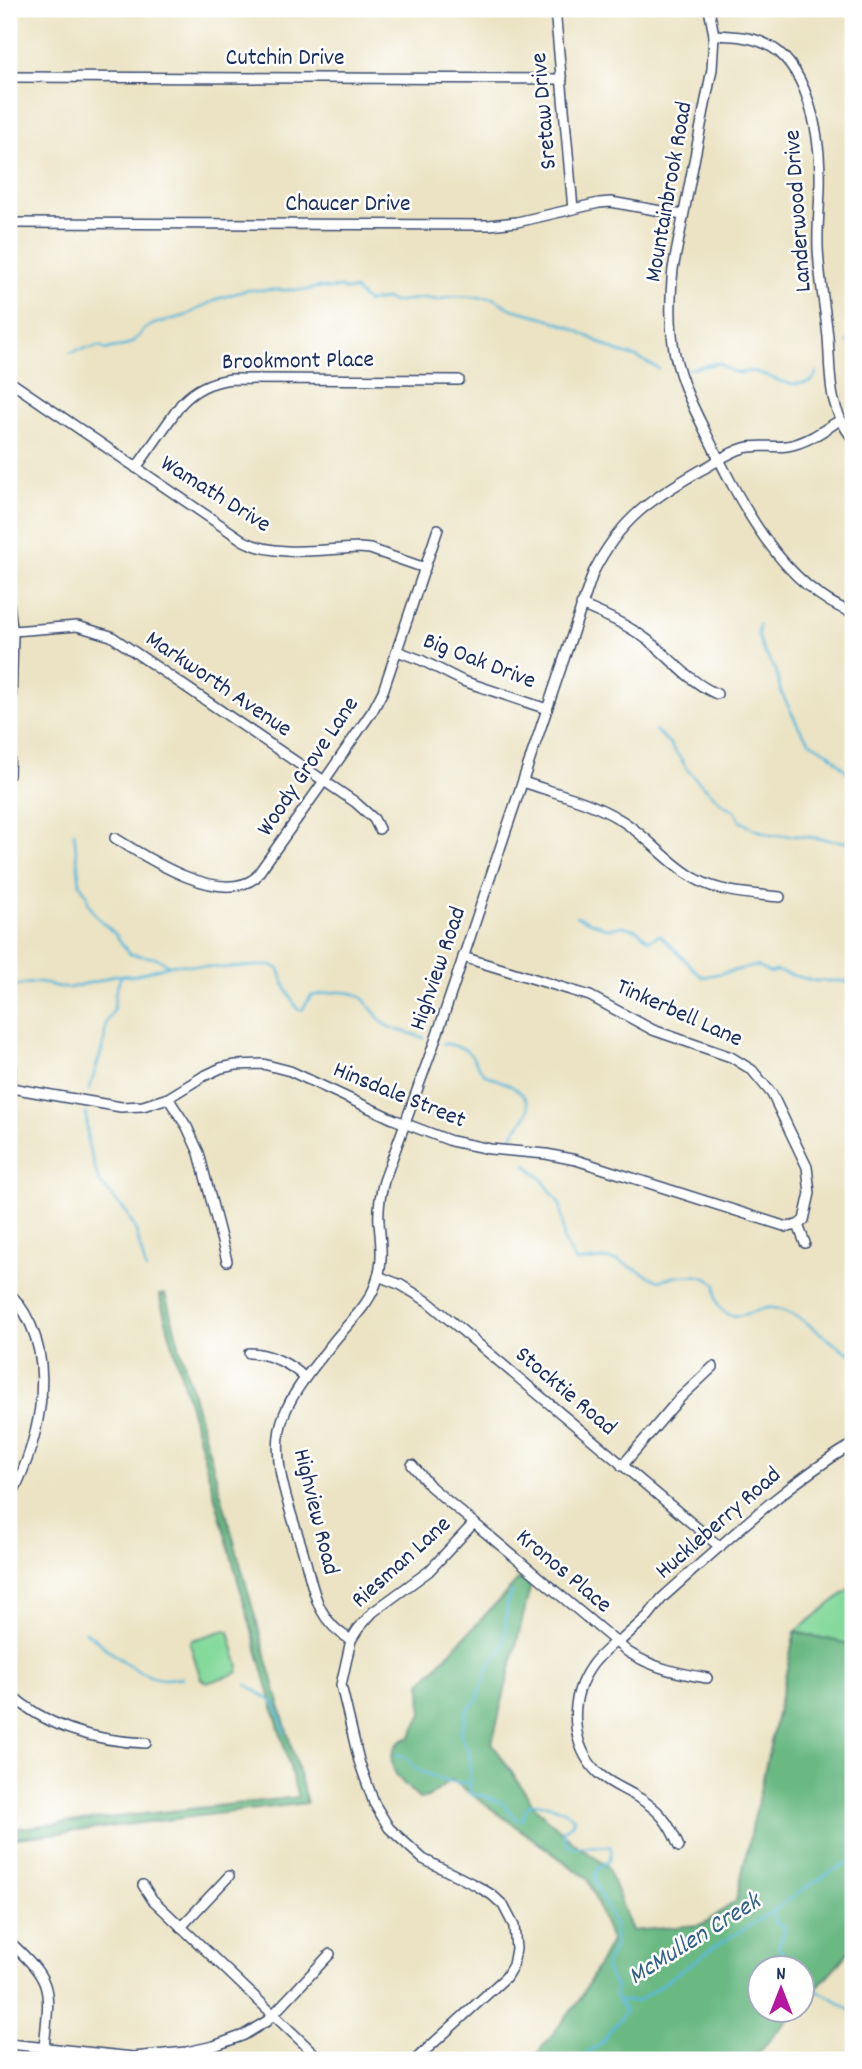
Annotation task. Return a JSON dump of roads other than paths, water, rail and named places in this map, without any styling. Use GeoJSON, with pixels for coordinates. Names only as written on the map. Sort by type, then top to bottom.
{"type":"FeatureCollection","features":[{"type":"Feature","properties":{"kind":"street","name":"Sretaw Drive"},"geometry":{"type":"LineString","coordinates":[[555,9],[573,209]]}},
{"type":"Feature","properties":{"kind":"street","name":"Mountainbrook Road"},"geometry":{"type":"LineString","coordinates":[[709,9],[714,35],[712,69],[670,293],[673,341],[680,376],[718,460],[755,523],[788,565],[817,594],[853,613]]}},
{"type":"Feature","properties":{"kind":"street","name":"Landerwood Drive"},"geometry":{"type":"LineString","coordinates":[[714,35],[752,39],[772,47],[790,63],[800,78],[818,150],[820,170],[818,247],[831,392],[840,420],[853,439]]}},
{"type":"Feature","properties":{"kind":"street","name":"Cutchin Drive"},"geometry":{"type":"LineString","coordinates":[[9,77],[562,79]]}},
{"type":"Feature","properties":{"kind":"street","name":"Chaucer Drive"},"geometry":{"type":"LineString","coordinates":[[9,223],[489,225],[517,222],[611,202],[683,215]]}},
{"type":"Feature","properties":{"kind":"street","name":"Brookmont Place"},"geometry":{"type":"LineString","coordinates":[[136,468],[180,404],[198,389],[218,381],[460,380]]}},
{"type":"Feature","properties":{"kind":"street","name":"Wamath Drive"},"geometry":{"type":"LineString","coordinates":[[9,381],[256,547],[273,551],[359,548],[425,568]]}},
{"type":"Feature","properties":{"kind":"street","name":"Highview Road"},"geometry":{"type":"LineString","coordinates":[[351,1640],[329,1624],[318,1604],[280,1471],[278,1445],[282,1423],[305,1378],[360,1311],[373,1292],[379,1276],[382,1256],[380,1196],[384,1181],[593,573],[626,523],[657,496],[734,451],[748,447],[777,447],[800,443],[840,420]]}},
{"type":"Feature","properties":{"kind":"street","name":"Woody Grove Lane"},"geometry":{"type":"LineString","coordinates":[[115,838],[183,876],[231,888],[251,881],[258,875],[373,710],[387,682],[438,529]]}},
{"type":"Feature","properties":{"kind":"street"},"geometry":{"type":"LineString","coordinates":[[9,604],[13,631],[9,775]]}},
{"type":"Feature","properties":{"kind":"street"},"geometry":{"type":"LineString","coordinates":[[581,605],[636,632],[690,678],[717,694]]}},
{"type":"Feature","properties":{"kind":"street","name":"Markworth Avenue"},"geometry":{"type":"LineString","coordinates":[[13,631],[77,626],[111,636],[368,812],[379,829]]}},
{"type":"Feature","properties":{"kind":"street","name":"Big Oak Drive"},"geometry":{"type":"LineString","coordinates":[[397,651],[463,681],[547,709]]}},
{"type":"Feature","properties":{"kind":"street"},"geometry":{"type":"LineString","coordinates":[[523,782],[577,800],[619,818],[702,882],[732,891],[780,897]]}},
{"type":"Feature","properties":{"kind":"street","name":"Tinkerbell Lane"},"geometry":{"type":"LineString","coordinates":[[463,957],[590,996],[653,1030],[731,1057],[752,1070],[772,1094],[807,1167],[810,1193],[804,1220],[798,1226]]}},
{"type":"Feature","properties":{"kind":"street"},"geometry":{"type":"LineString","coordinates":[[9,1047],[10,1093]]}},
{"type":"Feature","properties":{"kind":"street","name":"Hinsdale Street"},"geometry":{"type":"LineString","coordinates":[[10,1093],[128,1107],[143,1106],[169,1098],[221,1068],[263,1064],[290,1071],[404,1123],[451,1141],[576,1160],[787,1227],[798,1226]]}},
{"type":"Feature","properties":{"kind":"street"},"geometry":{"type":"LineString","coordinates":[[169,1098],[199,1153],[227,1261]]}},
{"type":"Feature","properties":{"kind":"street"},"geometry":{"type":"LineString","coordinates":[[798,1226],[805,1244]]}},
{"type":"Feature","properties":{"kind":"street","name":"Stocktie Road"},"geometry":{"type":"LineString","coordinates":[[379,1276],[401,1285],[427,1301],[720,1548]]}},
{"type":"Feature","properties":{"kind":"street"},"geometry":{"type":"LineString","coordinates":[[9,1292],[20,1305],[34,1335],[43,1378],[41,1408],[18,1484],[9,1501]]}},
{"type":"Feature","properties":{"kind":"street"},"geometry":{"type":"LineString","coordinates":[[249,1353],[265,1354],[281,1361],[305,1378]]}},
{"type":"Feature","properties":{"kind":"street"},"geometry":{"type":"LineString","coordinates":[[622,1465],[680,1398],[713,1367]]}},
{"type":"Feature","properties":{"kind":"street","name":"Huckleberry Road"},"geometry":{"type":"LineString","coordinates":[[679,1847],[670,1825],[656,1810],[615,1786],[588,1761],[575,1724],[577,1695],[591,1666],[648,1616],[662,1598],[808,1473],[853,1444]]}},
{"type":"Feature","properties":{"kind":"street","name":"Kronos Place"},"geometry":{"type":"LineString","coordinates":[[412,1465],[431,1487],[645,1663],[707,1678]]}},
{"type":"Feature","properties":{"kind":"street","name":"Riesman Lane"},"geometry":{"type":"LineString","coordinates":[[415,2060],[506,1978],[513,1965],[516,1949],[514,1926],[503,1905],[492,1895],[423,1859],[389,1828],[374,1804],[359,1761],[341,1685],[351,1640],[373,1612],[429,1571],[474,1523]]}},
{"type":"Feature","properties":{"kind":"street"},"geometry":{"type":"LineString","coordinates":[[9,1693],[25,1709],[64,1728],[108,1740],[146,1743]]}},
{"type":"Feature","properties":{"kind":"street"},"geometry":{"type":"LineString","coordinates":[[181,1927],[229,1876]]}},
{"type":"Feature","properties":{"kind":"street"},"geometry":{"type":"LineString","coordinates":[[143,1885],[152,1899],[321,2060]]}},
{"type":"Feature","properties":{"kind":"street"},"geometry":{"type":"LineString","coordinates":[[9,1941],[35,1966],[46,1985],[48,2005],[44,2047]]}},
{"type":"Feature","properties":{"kind":"street"},"geometry":{"type":"LineString","coordinates":[[9,2044],[158,2058],[195,2050],[258,2028],[330,1954]]}},
{"type":"Feature","properties":{"kind":"waterway"},"geometry":{"type":"LineString","coordinates":[[70,353],[100,346],[106,350],[130,344],[143,330],[154,324],[185,316],[217,299],[247,290],[341,287],[355,290],[367,302],[385,299],[394,302],[425,298],[438,300],[453,296],[493,298],[512,309],[570,327],[659,369]]}},
{"type":"Feature","properties":{"kind":"waterway"},"geometry":{"type":"LineString","coordinates":[[847,342],[853,342]]}},
{"type":"Feature","properties":{"kind":"waterway"},"geometry":{"type":"LineString","coordinates":[[689,369],[719,363],[733,372],[754,371],[796,384],[812,381],[817,372]]}},
{"type":"Feature","properties":{"kind":"waterway"},"geometry":{"type":"LineString","coordinates":[[759,625],[758,635],[763,650],[776,671],[781,692],[800,729],[810,742],[829,753],[853,778]]}},
{"type":"Feature","properties":{"kind":"waterway"},"geometry":{"type":"LineString","coordinates":[[655,730],[669,743],[699,782],[736,812],[740,821],[752,828],[771,835],[853,843]]}},
{"type":"Feature","properties":{"kind":"waterway"},"geometry":{"type":"LineString","coordinates":[[74,832],[80,884],[95,915],[116,935],[129,954],[157,958],[169,965]]}},
{"type":"Feature","properties":{"kind":"waterway"},"geometry":{"type":"LineString","coordinates":[[576,916],[608,929],[623,926],[637,930],[649,940],[660,935],[702,977],[757,966],[770,973],[776,971],[815,981],[844,981],[853,985]]}},
{"type":"Feature","properties":{"kind":"waterway"},"geometry":{"type":"LineString","coordinates":[[13,986],[39,982],[69,988],[114,975],[132,976],[174,964],[224,968],[271,965],[279,969],[298,1010],[302,1010],[311,996],[336,992],[356,994],[387,1026],[424,1038]]}},
{"type":"Feature","properties":{"kind":"waterway"},"geometry":{"type":"LineString","coordinates":[[89,1090],[104,1043],[106,1023],[114,1009],[115,993],[121,976]]}},
{"type":"Feature","properties":{"kind":"waterway"},"geometry":{"type":"LineString","coordinates":[[443,1043],[467,1051],[485,1074],[510,1085],[526,1099],[527,1114],[511,1138]]}},
{"type":"Feature","properties":{"kind":"waterway"},"geometry":{"type":"LineString","coordinates":[[86,1113],[88,1145],[99,1182],[127,1213],[136,1231],[146,1270]]}},
{"type":"Feature","properties":{"kind":"waterway"},"geometry":{"type":"LineString","coordinates":[[526,1165],[541,1178],[558,1201],[564,1241],[576,1262],[602,1259],[619,1261],[659,1281],[681,1276],[703,1277],[716,1284],[718,1304],[726,1313],[737,1316],[767,1308],[785,1311],[853,1355]]}},
{"type":"Feature","properties":{"kind":"waterway"},"geometry":{"type":"LineString","coordinates":[[512,1591],[507,1604],[503,1649],[488,1666],[478,1699],[468,1709],[460,1734],[469,1752],[472,1795],[482,1795],[501,1802],[517,1819],[522,1819],[532,1803],[554,1807],[574,1818],[572,1824],[563,1831],[571,1847],[610,1846],[611,1857],[597,1869],[596,1878],[615,1932],[614,1946],[605,1968],[616,1987],[615,1996],[625,2012],[600,2044],[579,2060]]}},
{"type":"Feature","properties":{"kind":"waterway"},"geometry":{"type":"LineString","coordinates":[[85,1631],[133,1668],[155,1677],[182,1678]]}},
{"type":"Feature","properties":{"kind":"waterway"},"geometry":{"type":"LineString","coordinates":[[247,1685],[276,1704],[285,1733]]}},
{"type":"Feature","properties":{"kind":"waterway"},"geometry":{"type":"LineString","coordinates":[[397,1754],[408,1759],[416,1769],[447,1782],[470,1783]]}},
{"type":"Feature","properties":{"kind":"waterway","name":"McMullen Creek"},"geometry":{"type":"LineString","coordinates":[[620,2001],[638,2001],[716,1946],[853,1859]]}},
{"type":"Feature","properties":{"kind":"waterway"},"geometry":{"type":"LineString","coordinates":[[773,1911],[774,1922],[785,1929],[778,1947],[783,1954]]}},
{"type":"Feature","properties":{"kind":"waterway"},"geometry":{"type":"LineString","coordinates":[[816,1991],[853,2011]]}}]}
